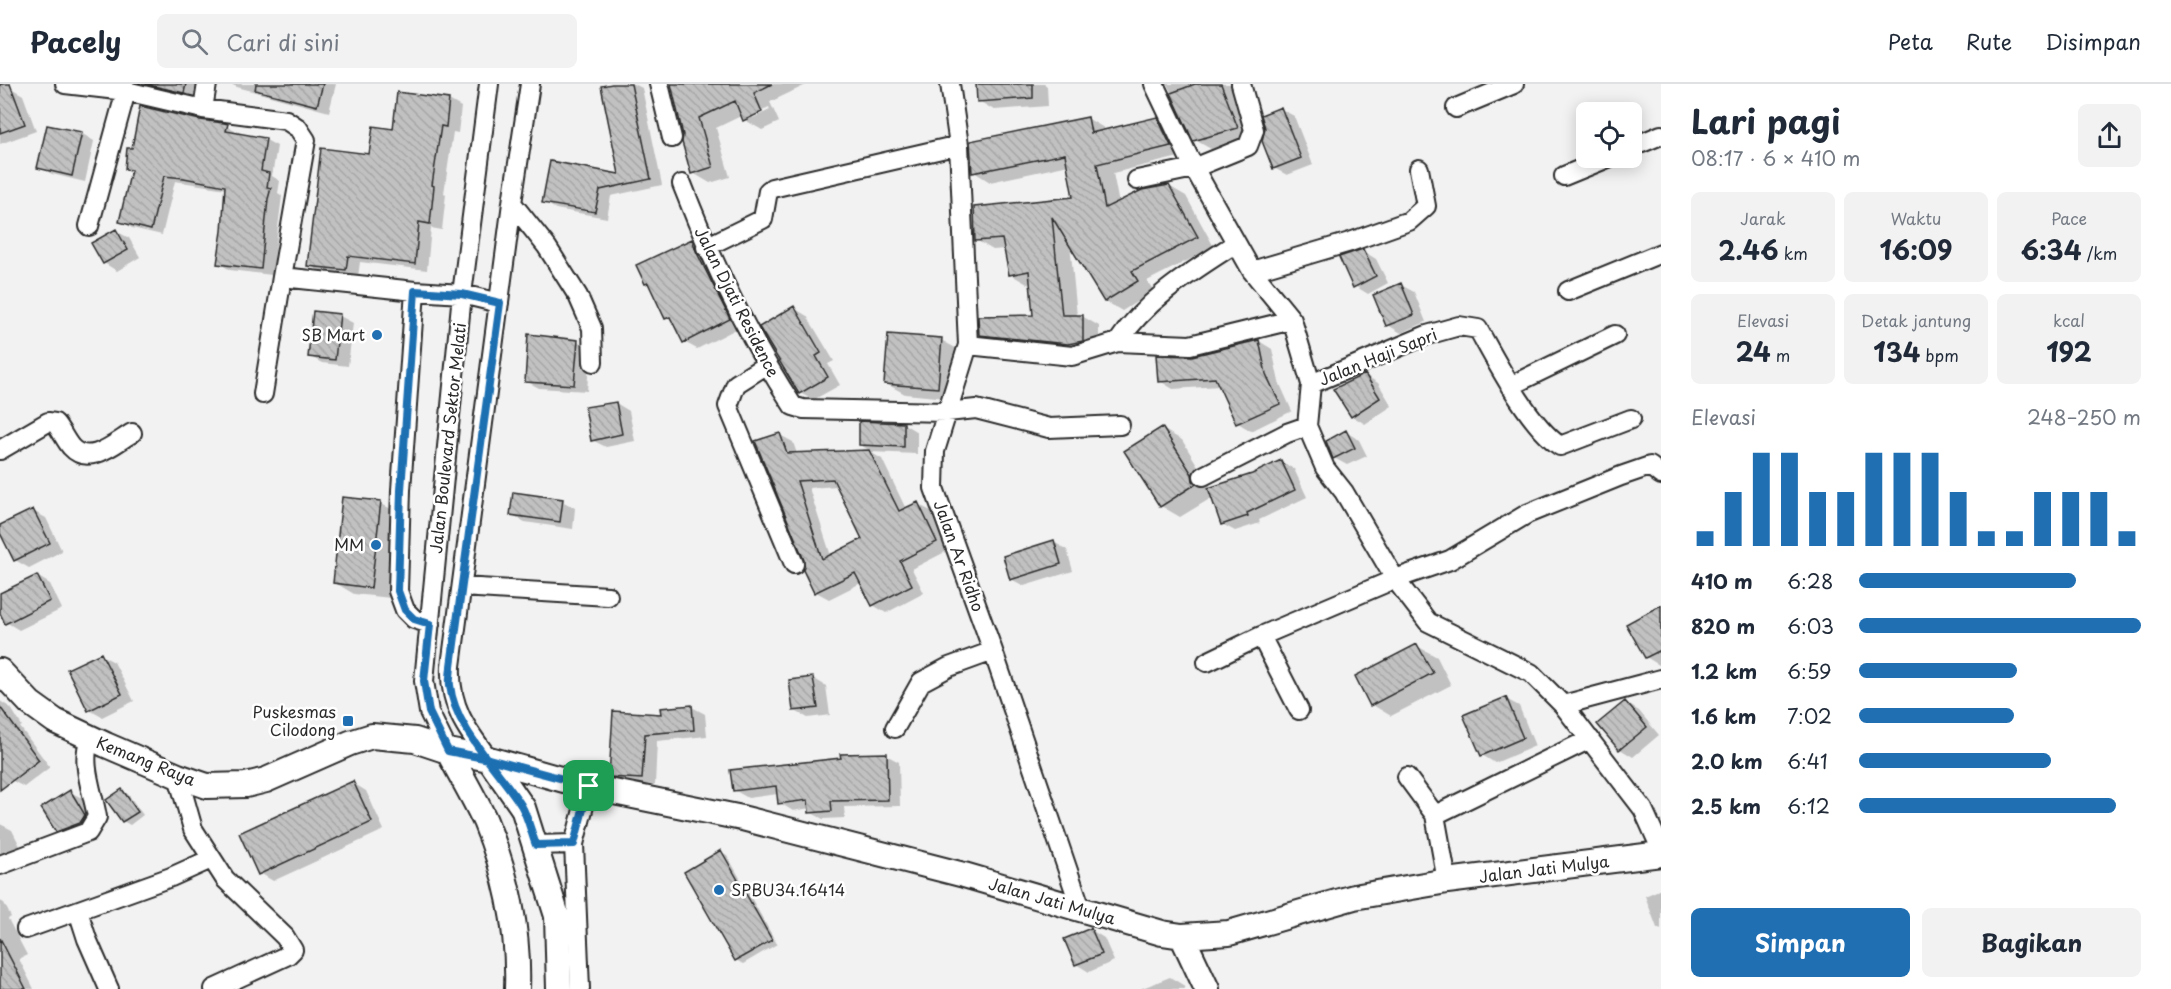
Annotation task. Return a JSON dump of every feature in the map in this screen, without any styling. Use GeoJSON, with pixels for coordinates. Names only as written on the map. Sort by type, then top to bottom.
{"type":"FeatureCollection","features":[{"type":"Feature","properties":{"kind":"main road","name":"Kemang Raya"},"geometry":{"type":"LineString","coordinates":[[0,673],[30,703],[55,721],[90,739],[177,776],[207,786],[246,785],[266,780],[372,736],[415,740],[448,751]]}},
{"type":"Feature","properties":{"kind":"main road","name":"Jalan Jati Mulya"},"geometry":{"type":"LineString","coordinates":[[448,751],[489,759],[589,786],[742,818],[964,875],[1162,933],[1182,936],[1229,933],[1354,897],[1447,881],[1661,851]]}},
{"type":"Feature","properties":{"kind":"main road"},"geometry":{"type":"LineString","coordinates":[[448,751],[485,822],[509,895],[518,960],[517,989]]}},
{"type":"Feature","properties":{"kind":"main road"},"geometry":{"type":"LineString","coordinates":[[489,759],[523,808],[536,845],[557,916],[559,989]]}},
{"type":"Feature","properties":{"kind":"main road"},"geometry":{"type":"LineString","coordinates":[[523,808],[530,792],[551,776]]}},
{"type":"Feature","properties":{"kind":"main road"},"geometry":{"type":"LineString","coordinates":[[1182,936],[1207,989]]}},
{"type":"Feature","properties":{"kind":"street"},"geometry":{"type":"LineString","coordinates":[[65,84],[126,91],[203,109],[286,120],[298,128],[306,140],[263,394]]}},
{"type":"Feature","properties":{"kind":"street"},"geometry":{"type":"LineString","coordinates":[[203,109],[207,84]]}},
{"type":"Feature","properties":{"kind":"street","name":"Jalan Boulevard Sektor Melati"},"geometry":{"type":"LineString","coordinates":[[448,751],[429,712],[424,681],[462,294],[489,84]]}},
{"type":"Feature","properties":{"kind":"street","name":"Jalan Boulevard Sektor Melati"},"geometry":{"type":"LineString","coordinates":[[489,759],[471,735],[455,707],[450,685],[512,203],[530,84]]}},
{"type":"Feature","properties":{"kind":"street"},"geometry":{"type":"LineString","coordinates":[[659,84],[672,138]]}},
{"type":"Feature","properties":{"kind":"street","name":"Jalan Ar Ridho"},"geometry":{"type":"LineString","coordinates":[[950,84],[959,145],[968,345],[935,451],[934,488],[993,651],[1081,909]]}},
{"type":"Feature","properties":{"kind":"street","name":"Jalan Haji Sapri"},"geometry":{"type":"LineString","coordinates":[[1154,84],[1194,168],[1252,271],[1292,320],[1311,384],[1306,426]]}},
{"type":"Feature","properties":{"kind":"street"},"geometry":{"type":"LineString","coordinates":[[1137,180],[1194,168],[1248,146],[1254,130],[1241,84]]}},
{"type":"Feature","properties":{"kind":"street"},"geometry":{"type":"LineString","coordinates":[[1456,108],[1514,84]]}},
{"type":"Feature","properties":{"kind":"street"},"geometry":{"type":"LineString","coordinates":[[89,226],[126,91]]}},
{"type":"Feature","properties":{"kind":"street"},"geometry":{"type":"LineString","coordinates":[[1642,143],[1661,135]]}},
{"type":"Feature","properties":{"kind":"street"},"geometry":{"type":"LineString","coordinates":[[706,247],[763,219],[768,191],[772,188],[959,145]]}},
{"type":"Feature","properties":{"kind":"street"},"geometry":{"type":"LineString","coordinates":[[1564,176],[1584,168]]}},
{"type":"Feature","properties":{"kind":"street"},"geometry":{"type":"LineString","coordinates":[[1252,271],[1350,242],[1409,221],[1426,206],[1419,170]]}},
{"type":"Feature","properties":{"kind":"street","name":"Jalan Djati Residence"},"geometry":{"type":"LineString","coordinates":[[682,184],[706,247],[766,365],[793,406],[803,409],[947,412],[976,409],[1049,428],[1120,425]]}},
{"type":"Feature","properties":{"kind":"street"},"geometry":{"type":"LineString","coordinates":[[512,203],[547,247],[578,296],[592,328],[593,362]]}},
{"type":"Feature","properties":{"kind":"street"},"geometry":{"type":"LineString","coordinates":[[1118,342],[1128,327],[1167,289],[1236,243]]}},
{"type":"Feature","properties":{"kind":"street"},"geometry":{"type":"LineString","coordinates":[[1569,291],[1661,253]]}},
{"type":"Feature","properties":{"kind":"street"},"geometry":{"type":"LineString","coordinates":[[282,277],[462,294],[500,303]]}},
{"type":"Feature","properties":{"kind":"street"},"geometry":{"type":"LineString","coordinates":[[415,291],[401,490],[398,591],[405,610],[414,619],[430,624]]}},
{"type":"Feature","properties":{"kind":"street"},"geometry":{"type":"LineString","coordinates":[[968,345],[1072,356],[1118,342],[1190,345],[1292,320]]}},
{"type":"Feature","properties":{"kind":"street","name":"Jalan Haji Sapri"},"geometry":{"type":"LineString","coordinates":[[1311,384],[1427,335],[1459,326],[1478,329],[1510,386],[1548,437],[1560,446],[1631,419]]}},
{"type":"Feature","properties":{"kind":"street"},"geometry":{"type":"LineString","coordinates":[[1510,386],[1615,335]]}},
{"type":"Feature","properties":{"kind":"street"},"geometry":{"type":"LineString","coordinates":[[766,365],[736,384],[728,406],[794,564]]}},
{"type":"Feature","properties":{"kind":"street"},"geometry":{"type":"LineString","coordinates":[[0,450],[48,422],[55,423],[74,449],[87,455],[97,453],[132,433]]}},
{"type":"Feature","properties":{"kind":"street"},"geometry":{"type":"LineString","coordinates":[[1203,476],[1287,433],[1306,426],[1325,468],[1344,492],[1395,579],[1428,622],[1531,674],[1563,705],[1643,809],[1661,851]]}},
{"type":"Feature","properties":{"kind":"street"},"geometry":{"type":"LineString","coordinates":[[1207,662],[1261,636],[1395,579],[1450,560],[1527,514],[1650,466],[1661,475]]}},
{"type":"Feature","properties":{"kind":"street"},"geometry":{"type":"LineString","coordinates":[[462,587],[608,596]]}},
{"type":"Feature","properties":{"kind":"street"},"geometry":{"type":"LineString","coordinates":[[1261,636],[1299,710]]}},
{"type":"Feature","properties":{"kind":"street"},"geometry":{"type":"LineString","coordinates":[[895,728],[921,682],[949,667],[993,651]]}},
{"type":"Feature","properties":{"kind":"street"},"geometry":{"type":"LineString","coordinates":[[1563,705],[1661,679]]}},
{"type":"Feature","properties":{"kind":"street"},"geometry":{"type":"LineString","coordinates":[[0,865],[88,832],[97,817],[86,762],[90,739]]}},
{"type":"Feature","properties":{"kind":"street"},"geometry":{"type":"LineString","coordinates":[[1435,815],[1590,739]]}},
{"type":"Feature","properties":{"kind":"street"},"geometry":{"type":"LineString","coordinates":[[177,776],[193,829],[225,879],[285,937],[293,950],[288,955],[214,989]]}},
{"type":"Feature","properties":{"kind":"street"},"geometry":{"type":"LineString","coordinates":[[1407,777],[1435,815],[1447,881]]}},
{"type":"Feature","properties":{"kind":"street"},"geometry":{"type":"LineString","coordinates":[[580,989],[574,844],[589,786]]}},
{"type":"Feature","properties":{"kind":"street"},"geometry":{"type":"LineString","coordinates":[[536,845],[574,844]]}},
{"type":"Feature","properties":{"kind":"street"},"geometry":{"type":"LineString","coordinates":[[27,929],[171,877],[212,859]]}},
{"type":"Feature","properties":{"kind":"street"},"geometry":{"type":"LineString","coordinates":[[78,911],[87,939],[109,989]]}},
{"type":"Feature","properties":{"kind":"building"},"geometry":{"type":"Polygon","coordinates":[[[0,84],[10,84],[25,124],[0,133],[0,84]]]}},
{"type":"Feature","properties":{"kind":"building"},"geometry":{"type":"Polygon","coordinates":[[[145,84],[186,84],[184,93],[145,84]]]}},
{"type":"Feature","properties":{"kind":"building"},"geometry":{"type":"Polygon","coordinates":[[[256,84],[323,84],[317,106],[255,90],[256,84]]]}},
{"type":"Feature","properties":{"kind":"building"},"geometry":{"type":"Polygon","coordinates":[[[631,84],[651,179],[600,190],[595,212],[542,203],[550,161],[619,174],[601,86],[631,84]]]}},
{"type":"Feature","properties":{"kind":"building"},"geometry":{"type":"Polygon","coordinates":[[[671,84],[772,84],[754,93],[762,112],[743,121],[735,101],[699,118],[713,167],[691,174],[682,142],[683,135],[671,84]]]}},
{"type":"Feature","properties":{"kind":"building"},"geometry":{"type":"Polygon","coordinates":[[[976,84],[1033,84],[1033,98],[977,102],[976,84]]]}},
{"type":"Feature","properties":{"kind":"building"},"geometry":{"type":"Polygon","coordinates":[[[1195,84],[1221,84],[1238,128],[1193,141],[1171,93],[1195,84]]]}},
{"type":"Feature","properties":{"kind":"building"},"geometry":{"type":"Polygon","coordinates":[[[397,92],[449,99],[446,127],[441,126],[432,185],[434,186],[430,224],[419,222],[415,264],[348,256],[346,270],[307,266],[321,148],[369,154],[373,126],[393,129],[397,92]]]}},
{"type":"Feature","properties":{"kind":"building"},"geometry":{"type":"Polygon","coordinates":[[[140,106],[228,124],[226,131],[266,138],[261,171],[269,173],[267,187],[271,188],[261,269],[217,264],[225,186],[164,176],[151,230],[119,222],[131,170],[125,169],[127,148],[132,148],[140,106]]]}},
{"type":"Feature","properties":{"kind":"building"},"geometry":{"type":"Polygon","coordinates":[[[1281,107],[1301,158],[1273,169],[1262,141],[1265,128],[1261,115],[1281,107]]]}},
{"type":"Feature","properties":{"kind":"building"},"geometry":{"type":"Polygon","coordinates":[[[1088,117],[1091,133],[1157,117],[1171,146],[1097,164],[1105,208],[1142,190],[1169,185],[1198,237],[1132,271],[1138,281],[1104,302],[1052,217],[1062,315],[1083,315],[1083,341],[1068,344],[979,335],[978,316],[1033,315],[1029,271],[1009,275],[1002,239],[975,241],[974,207],[1073,197],[1065,154],[972,173],[970,141],[1088,117]]]}},
{"type":"Feature","properties":{"kind":"building"},"geometry":{"type":"Polygon","coordinates":[[[47,125],[82,132],[72,176],[37,168],[47,125]]]}},
{"type":"Feature","properties":{"kind":"building"},"geometry":{"type":"Polygon","coordinates":[[[116,229],[128,250],[103,264],[91,243],[116,229]]]}},
{"type":"Feature","properties":{"kind":"building"},"geometry":{"type":"Polygon","coordinates":[[[692,239],[730,319],[683,343],[670,317],[665,319],[648,283],[645,284],[636,265],[692,239]]]}},
{"type":"Feature","properties":{"kind":"building"},"geometry":{"type":"Polygon","coordinates":[[[1363,249],[1376,276],[1353,288],[1339,257],[1363,249]]]}},
{"type":"Feature","properties":{"kind":"building"},"geometry":{"type":"Polygon","coordinates":[[[1401,283],[1414,315],[1386,326],[1373,295],[1401,283]]]}},
{"type":"Feature","properties":{"kind":"building"},"geometry":{"type":"Polygon","coordinates":[[[794,306],[821,353],[816,356],[828,377],[799,394],[759,327],[794,306]]]}},
{"type":"Feature","properties":{"kind":"building"},"geometry":{"type":"Polygon","coordinates":[[[313,311],[340,314],[335,360],[308,357],[313,311]]]}},
{"type":"Feature","properties":{"kind":"building"},"geometry":{"type":"Polygon","coordinates":[[[528,334],[578,340],[574,385],[525,382],[528,334]]]}},
{"type":"Feature","properties":{"kind":"building"},"geometry":{"type":"Polygon","coordinates":[[[888,334],[942,338],[938,388],[884,384],[888,334]]]}},
{"type":"Feature","properties":{"kind":"building"},"geometry":{"type":"Polygon","coordinates":[[[1259,340],[1266,374],[1280,404],[1236,424],[1215,378],[1158,382],[1156,355],[1192,356],[1259,340]]]}},
{"type":"Feature","properties":{"kind":"building"},"geometry":{"type":"Polygon","coordinates":[[[1365,374],[1380,398],[1351,417],[1333,389],[1365,374]]]}},
{"type":"Feature","properties":{"kind":"building"},"geometry":{"type":"Polygon","coordinates":[[[616,402],[622,434],[591,441],[585,407],[616,402]]]}},
{"type":"Feature","properties":{"kind":"building"},"geometry":{"type":"Polygon","coordinates":[[[859,421],[904,423],[904,447],[859,445],[859,421]]]}},
{"type":"Feature","properties":{"kind":"building"},"geometry":{"type":"Polygon","coordinates":[[[1162,427],[1196,484],[1160,507],[1124,451],[1162,427]]]}},
{"type":"Feature","properties":{"kind":"building"},"geometry":{"type":"Polygon","coordinates":[[[1346,430],[1355,448],[1333,459],[1326,441],[1346,430]]]}},
{"type":"Feature","properties":{"kind":"building"},"geometry":{"type":"Polygon","coordinates":[[[780,433],[787,453],[869,450],[899,511],[918,502],[937,542],[900,561],[912,585],[872,606],[855,573],[814,593],[803,570],[804,560],[755,441],[780,433]],[[833,479],[797,481],[822,559],[862,539],[833,479]]]}},
{"type":"Feature","properties":{"kind":"building"},"geometry":{"type":"Polygon","coordinates":[[[1281,460],[1295,490],[1247,513],[1248,516],[1221,525],[1208,488],[1252,474],[1281,460]]]}},
{"type":"Feature","properties":{"kind":"building"},"geometry":{"type":"Polygon","coordinates":[[[513,492],[563,499],[560,522],[510,515],[513,492]]]}},
{"type":"Feature","properties":{"kind":"building"},"geometry":{"type":"Polygon","coordinates":[[[342,497],[381,501],[371,588],[333,583],[342,497]]]}},
{"type":"Feature","properties":{"kind":"building"},"geometry":{"type":"Polygon","coordinates":[[[33,509],[50,543],[14,561],[0,533],[0,525],[33,509]]]}},
{"type":"Feature","properties":{"kind":"building"},"geometry":{"type":"Polygon","coordinates":[[[1054,540],[1061,564],[1010,580],[1003,556],[1054,540]]]}},
{"type":"Feature","properties":{"kind":"building"},"geometry":{"type":"Polygon","coordinates":[[[37,575],[50,601],[5,624],[0,613],[0,593],[37,575]]]}},
{"type":"Feature","properties":{"kind":"building"},"geometry":{"type":"Polygon","coordinates":[[[1661,605],[1661,650],[1645,658],[1626,624],[1661,605]]]}},
{"type":"Feature","properties":{"kind":"building"},"geometry":{"type":"Polygon","coordinates":[[[1417,644],[1433,673],[1370,706],[1355,676],[1417,644]]]}},
{"type":"Feature","properties":{"kind":"building"},"geometry":{"type":"Polygon","coordinates":[[[101,653],[122,694],[88,711],[67,669],[101,653]]]}},
{"type":"Feature","properties":{"kind":"building"},"geometry":{"type":"Polygon","coordinates":[[[813,677],[818,708],[793,711],[789,680],[813,677]]]}},
{"type":"Feature","properties":{"kind":"building"},"geometry":{"type":"Polygon","coordinates":[[[1506,697],[1523,738],[1481,756],[1463,715],[1506,697]]]}},
{"type":"Feature","properties":{"kind":"building"},"geometry":{"type":"Polygon","coordinates":[[[1625,701],[1647,727],[1619,750],[1597,724],[1625,701]]]}},
{"type":"Feature","properties":{"kind":"building"},"geometry":{"type":"Polygon","coordinates":[[[692,705],[694,730],[645,734],[642,779],[609,777],[613,711],[661,714],[660,708],[692,705]]]}},
{"type":"Feature","properties":{"kind":"building"},"geometry":{"type":"Polygon","coordinates":[[[0,707],[39,760],[0,790],[0,707]]]}},
{"type":"Feature","properties":{"kind":"building"},"geometry":{"type":"Polygon","coordinates":[[[887,753],[888,800],[831,801],[832,811],[809,813],[808,800],[778,804],[776,786],[733,791],[730,770],[841,758],[840,754],[887,753]]]}},
{"type":"Feature","properties":{"kind":"building"},"geometry":{"type":"Polygon","coordinates":[[[353,781],[372,822],[258,875],[239,833],[353,781]]]}},
{"type":"Feature","properties":{"kind":"building"},"geometry":{"type":"Polygon","coordinates":[[[122,789],[138,812],[122,822],[106,800],[122,789]]]}},
{"type":"Feature","properties":{"kind":"building"},"geometry":{"type":"Polygon","coordinates":[[[70,790],[85,815],[80,823],[56,832],[41,808],[70,790]]]}},
{"type":"Feature","properties":{"kind":"building","name":"SPBU34.16414"},"geometry":{"type":"Polygon","coordinates":[[[721,850],[772,940],[735,961],[684,872],[721,850]]]}},
{"type":"Feature","properties":{"kind":"building"},"geometry":{"type":"Polygon","coordinates":[[[1091,928],[1102,954],[1075,965],[1064,939],[1091,928]]]}},
{"type":"Feature","properties":{"kind":"building"},"geometry":{"type":"Polygon","coordinates":[[[0,938],[26,989],[0,989],[0,938]]]}},
{"type":"Feature","properties":{"kind":"place","name":"SB Mart"},"geometry":{"type":"Point","coordinates":[377,335]}},
{"type":"Feature","properties":{"kind":"place","name":"MM"},"geometry":{"type":"Point","coordinates":[376,545]}},
{"type":"Feature","properties":{"kind":"place","name":"Puskesmas Cilodong"},"geometry":{"type":"Point","coordinates":[348,721]}},
{"type":"Feature","properties":{"kind":"place","name":"SPBU34.16414"},"geometry":{"type":"Point","coordinates":[719,890]}},
{"type":"Feature","properties":{"kind":"route"},"geometry":{"type":"LineString","coordinates":[[589,786],[489,759],[448,751],[429,712],[424,681],[430,624],[414,619],[405,610],[398,591],[401,490],[415,291],[462,294],[500,303],[451,666],[450,685],[455,707],[471,735],[489,759],[523,808],[536,845],[574,844],[589,786]]}}]}
